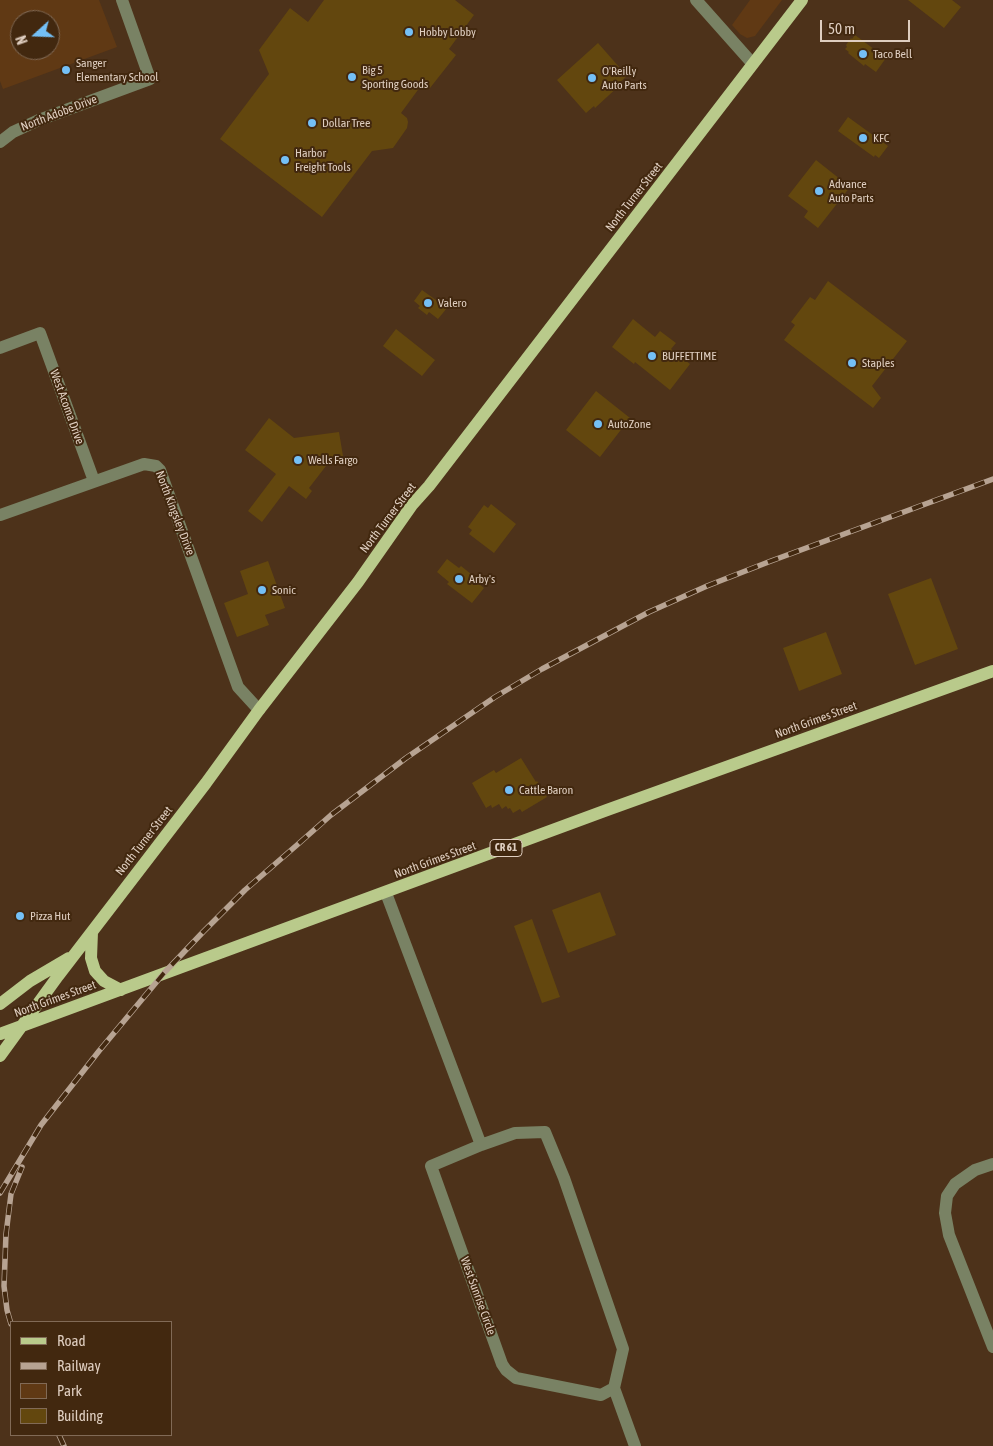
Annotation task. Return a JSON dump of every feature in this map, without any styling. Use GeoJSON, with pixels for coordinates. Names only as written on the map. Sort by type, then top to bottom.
{"type":"FeatureCollection","features":[{"type":"Feature","properties":{"kind":"main road","name":"North Turner Street"},"geometry":{"type":"LineString","coordinates":[[0,1056],[259,710],[358,582],[412,505],[429,486],[802,0]]}},
{"type":"Feature","properties":{"kind":"main road","name":"North Grimes Street"},"geometry":{"type":"LineString","coordinates":[[0,1034],[607,810],[993,671]]}},
{"type":"Feature","properties":{"kind":"main road"},"geometry":{"type":"LineString","coordinates":[[92,932],[91,958],[95,971],[104,981],[121,990]]}},
{"type":"Feature","properties":{"kind":"main road"},"geometry":{"type":"LineString","coordinates":[[0,1004],[30,981],[75,954]]}},
{"type":"Feature","properties":{"kind":"street","name":"North Adobe Drive"},"geometry":{"type":"LineString","coordinates":[[0,142],[13,132],[39,120],[150,79],[122,0]]}},
{"type":"Feature","properties":{"kind":"street"},"geometry":{"type":"LineString","coordinates":[[696,0],[752,63]]}},
{"type":"Feature","properties":{"kind":"street","name":"West Acoma Drive"},"geometry":{"type":"LineString","coordinates":[[0,348],[40,333],[94,481]]}},
{"type":"Feature","properties":{"kind":"street","name":"North Kingsley Drive"},"geometry":{"type":"LineString","coordinates":[[0,515],[144,464],[156,466],[160,470],[238,687],[259,710]]}},
{"type":"Feature","properties":{"kind":"street"},"geometry":{"type":"LineString","coordinates":[[386,892],[481,1144]]}},
{"type":"Feature","properties":{"kind":"street","name":"West Sunrise Circle"},"geometry":{"type":"LineString","coordinates":[[545,1132],[564,1178],[623,1348],[614,1388],[601,1394],[529,1381],[516,1378],[502,1364],[431,1166],[481,1144],[515,1133],[545,1132]]}},
{"type":"Feature","properties":{"kind":"street"},"geometry":{"type":"LineString","coordinates":[[993,1164],[975,1170],[955,1184],[948,1196],[945,1213],[949,1235],[993,1347]]}},
{"type":"Feature","properties":{"kind":"street"},"geometry":{"type":"LineString","coordinates":[[614,1388],[635,1446]]}},
{"type":"Feature","properties":{"kind":"green space"},"geometry":{"type":"Polygon","coordinates":[[[0,0],[99,0],[117,47],[3,89],[0,81],[0,0]]]}},
{"type":"Feature","properties":{"kind":"green space"},"geometry":{"type":"Polygon","coordinates":[[[750,0],[782,0],[755,36],[747,38],[740,34],[732,25],[750,0]]]}},
{"type":"Feature","properties":{"kind":"building"},"geometry":{"type":"Polygon","coordinates":[[[324,0],[455,0],[474,15],[449,49],[456,55],[430,88],[423,83],[401,113],[407,118],[407,128],[393,148],[372,151],[322,217],[220,139],[269,74],[259,50],[290,8],[308,22],[324,0]]]}},
{"type":"Feature","properties":{"kind":"building"},"geometry":{"type":"Polygon","coordinates":[[[908,0],[952,0],[961,7],[944,28],[908,0]]]}},
{"type":"Feature","properties":{"kind":"building","name":"Taco Bell"},"geometry":{"type":"Polygon","coordinates":[[[855,35],[886,58],[876,72],[865,64],[864,66],[845,49],[851,38],[855,35]]]}},
{"type":"Feature","properties":{"kind":"building","name":"O'Reilly Auto Parts"},"geometry":{"type":"Polygon","coordinates":[[[598,43],[627,76],[595,108],[594,106],[586,113],[557,80],[598,43]]]}},
{"type":"Feature","properties":{"kind":"building","name":"KFC"},"geometry":{"type":"Polygon","coordinates":[[[848,117],[888,146],[879,158],[875,155],[874,157],[838,131],[848,117]]]}},
{"type":"Feature","properties":{"kind":"building","name":"Advance Auto Parts"},"geometry":{"type":"Polygon","coordinates":[[[816,160],[850,187],[818,228],[804,217],[808,211],[788,196],[816,160]]]}},
{"type":"Feature","properties":{"kind":"building","name":"Staples"},"geometry":{"type":"Polygon","coordinates":[[[828,281],[907,341],[872,386],[881,398],[873,408],[784,340],[795,325],[791,322],[810,297],[815,300],[828,281]]]}},
{"type":"Feature","properties":{"kind":"building","name":"Valero"},"geometry":{"type":"Polygon","coordinates":[[[422,290],[447,308],[438,319],[429,312],[427,315],[418,308],[420,306],[414,301],[422,290]]]}},
{"type":"Feature","properties":{"kind":"building","name":"BUFFETTIME"},"geometry":{"type":"Polygon","coordinates":[[[633,319],[655,337],[660,331],[676,343],[671,349],[690,364],[670,390],[635,362],[634,364],[612,347],[633,319]]]}},
{"type":"Feature","properties":{"kind":"building"},"geometry":{"type":"Polygon","coordinates":[[[396,329],[435,360],[422,376],[383,346],[396,329]]]}},
{"type":"Feature","properties":{"kind":"building","name":"AutoZone"},"geometry":{"type":"Polygon","coordinates":[[[596,391],[630,418],[600,457],[566,430],[596,391]]]}},
{"type":"Feature","properties":{"kind":"building","name":"Wells Fargo"},"geometry":{"type":"Polygon","coordinates":[[[269,418],[294,438],[339,432],[343,456],[337,457],[338,464],[326,466],[309,488],[312,491],[306,499],[289,486],[262,522],[248,511],[276,474],[245,450],[269,418]]]}},
{"type":"Feature","properties":{"kind":"building"},"geometry":{"type":"Polygon","coordinates":[[[491,504],[516,524],[494,553],[469,534],[472,530],[468,527],[484,505],[488,508],[491,504]]]}},
{"type":"Feature","properties":{"kind":"building","name":"Arby's"},"geometry":{"type":"Polygon","coordinates":[[[447,559],[459,568],[461,566],[471,574],[469,576],[484,588],[472,603],[447,584],[449,582],[437,572],[447,559]]]}},
{"type":"Feature","properties":{"kind":"building","name":"Sonic"},"geometry":{"type":"Polygon","coordinates":[[[268,561],[285,608],[265,615],[269,625],[237,637],[224,603],[248,594],[240,571],[268,561]]]}},
{"type":"Feature","properties":{"kind":"building"},"geometry":{"type":"Polygon","coordinates":[[[931,578],[958,649],[915,665],[888,594],[931,578]]]}},
{"type":"Feature","properties":{"kind":"building"},"geometry":{"type":"Polygon","coordinates":[[[826,632],[842,674],[799,691],[783,648],[826,632]]]}},
{"type":"Feature","properties":{"kind":"building","name":"Cattle Baron"},"geometry":{"type":"Polygon","coordinates":[[[521,758],[547,797],[522,812],[520,809],[513,813],[506,806],[502,809],[499,804],[492,808],[491,805],[486,808],[472,783],[494,770],[496,773],[521,758]]]}},
{"type":"Feature","properties":{"kind":"building"},"geometry":{"type":"Polygon","coordinates":[[[600,892],[616,935],[568,953],[552,910],[600,892]]]}},
{"type":"Feature","properties":{"kind":"building"},"geometry":{"type":"Polygon","coordinates":[[[532,919],[560,997],[542,1003],[514,926],[532,919]]]}},
{"type":"Feature","properties":{"kind":"railway"},"geometry":{"type":"LineString","coordinates":[[0,1193],[41,1125],[164,973],[245,890],[331,815],[406,758],[495,697],[542,669],[649,612],[707,586],[771,561],[993,479]]}},
{"type":"Feature","properties":{"kind":"railway"},"geometry":{"type":"LineString","coordinates":[[10,1321],[4,1286],[6,1234],[11,1194],[22,1167]]}},
{"type":"Feature","properties":{"kind":"railway"},"geometry":{"type":"LineString","coordinates":[[59,1436],[64,1446]]}},
{"type":"Feature","properties":{"kind":"place","name":"Hobby Lobby"},"geometry":{"type":"Point","coordinates":[409,32]}},
{"type":"Feature","properties":{"kind":"place","name":"Taco Bell"},"geometry":{"type":"Point","coordinates":[863,54]}},
{"type":"Feature","properties":{"kind":"place","name":"Sanger Elementary School"},"geometry":{"type":"Point","coordinates":[66,70]}},
{"type":"Feature","properties":{"kind":"place","name":"Big 5 Sporting Goods"},"geometry":{"type":"Point","coordinates":[352,77]}},
{"type":"Feature","properties":{"kind":"place","name":"O'Reilly Auto Parts"},"geometry":{"type":"Point","coordinates":[592,78]}},
{"type":"Feature","properties":{"kind":"place","name":"Dollar Tree"},"geometry":{"type":"Point","coordinates":[312,123]}},
{"type":"Feature","properties":{"kind":"place","name":"KFC"},"geometry":{"type":"Point","coordinates":[863,138]}},
{"type":"Feature","properties":{"kind":"place","name":"Harbor Freight Tools"},"geometry":{"type":"Point","coordinates":[285,160]}},
{"type":"Feature","properties":{"kind":"place","name":"Advance Auto Parts"},"geometry":{"type":"Point","coordinates":[819,191]}},
{"type":"Feature","properties":{"kind":"place","name":"Valero"},"geometry":{"type":"Point","coordinates":[428,303]}},
{"type":"Feature","properties":{"kind":"place","name":"BUFFETTIME"},"geometry":{"type":"Point","coordinates":[652,356]}},
{"type":"Feature","properties":{"kind":"place","name":"Staples"},"geometry":{"type":"Point","coordinates":[852,363]}},
{"type":"Feature","properties":{"kind":"place","name":"AutoZone"},"geometry":{"type":"Point","coordinates":[598,424]}},
{"type":"Feature","properties":{"kind":"place","name":"Wells Fargo"},"geometry":{"type":"Point","coordinates":[298,460]}},
{"type":"Feature","properties":{"kind":"place","name":"Arby's"},"geometry":{"type":"Point","coordinates":[459,579]}},
{"type":"Feature","properties":{"kind":"place","name":"Sonic"},"geometry":{"type":"Point","coordinates":[262,590]}},
{"type":"Feature","properties":{"kind":"place","name":"Cattle Baron"},"geometry":{"type":"Point","coordinates":[509,790]}},
{"type":"Feature","properties":{"kind":"place","name":"Pizza Hut"},"geometry":{"type":"Point","coordinates":[20,916]}}]}
